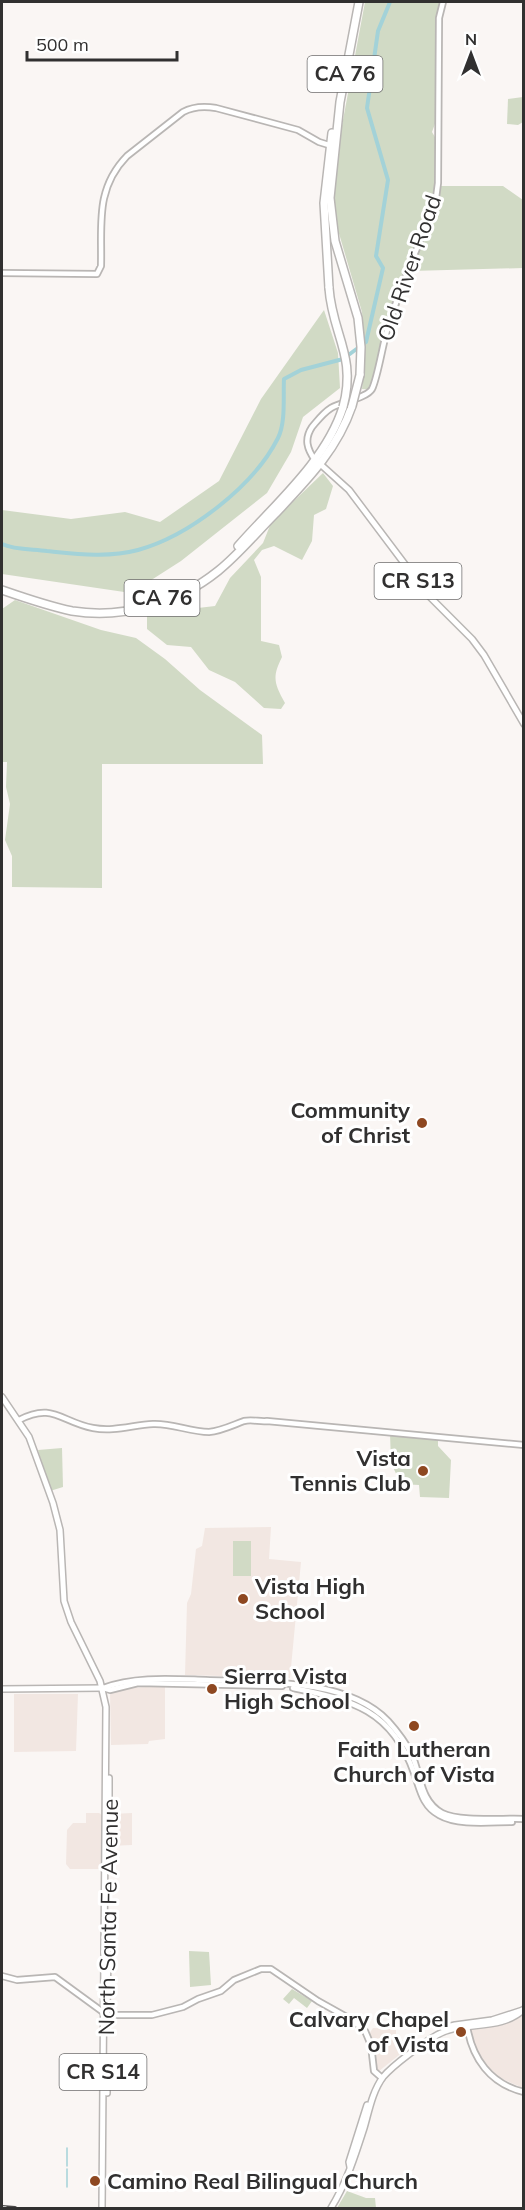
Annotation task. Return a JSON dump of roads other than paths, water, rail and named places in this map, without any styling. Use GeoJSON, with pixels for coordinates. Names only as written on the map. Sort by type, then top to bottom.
{"type":"FeatureCollection","features":[{"type":"Feature","properties":{"kind":"highway","name":"CA 76"},"geometry":{"type":"LineString","coordinates":[[318,462],[344,407],[348,382],[347,359],[331,304],[324,203],[357,2]]}},
{"type":"Feature","properties":{"kind":"highway","name":"CA 76"},"geometry":{"type":"LineString","coordinates":[[2,588],[59,604],[84,608],[123,607],[164,597],[199,580],[223,561],[339,437],[352,406],[360,368],[360,332],[353,296],[338,251],[330,205],[332,146]]}},
{"type":"Feature","properties":{"kind":"main road","name":"Old River Road"},"geometry":{"type":"LineString","coordinates":[[318,462],[309,451],[307,441],[309,432],[324,412],[343,402],[369,393],[373,386],[388,327],[436,198],[439,18],[443,2]]}},
{"type":"Feature","properties":{"kind":"main road"},"geometry":{"type":"LineString","coordinates":[[2,273],[97,274],[101,266],[102,203],[106,189],[127,156],[192,108],[203,106],[216,108],[298,130],[332,146]]}},
{"type":"Feature","properties":{"kind":"main road","name":"CR S13"},"geometry":{"type":"LineString","coordinates":[[318,462],[350,490],[380,534],[428,595],[472,639],[524,724]]}},
{"type":"Feature","properties":{"kind":"main road","name":"North Santa Fe Avenue"},"geometry":{"type":"LineString","coordinates":[[2,1396],[29,1437],[58,1518],[64,1600],[69,1617],[103,1688],[106,1708],[108,1737],[105,1771],[106,2126],[104,2208]]}},
{"type":"Feature","properties":{"kind":"main road"},"geometry":{"type":"LineString","coordinates":[[19,1420],[27,1415],[43,1412],[53,1413],[85,1426],[102,1429],[163,1424],[207,1432],[246,1421],[267,1421],[524,1445]]}},
{"type":"Feature","properties":{"kind":"main road"},"geometry":{"type":"LineString","coordinates":[[2,1689],[103,1688],[127,1680],[246,1681],[277,1682],[339,1694],[367,1706],[383,1716],[394,1728],[411,1754],[422,1790],[428,1800],[442,1813],[458,1818],[524,1821]]}},
{"type":"Feature","properties":{"kind":"main road","name":"North Santa Fe Avenue"},"geometry":{"type":"LineString","coordinates":[[104,2208],[103,2112],[109,1781],[107,1755]]}},
{"type":"Feature","properties":{"kind":"main road"},"geometry":{"type":"LineString","coordinates":[[105,1771],[109,1781]]}},
{"type":"Feature","properties":{"kind":"main road"},"geometry":{"type":"LineString","coordinates":[[2,1976],[10,1980],[55,1977],[105,2014],[152,2015],[171,2012],[198,1999],[215,1994],[234,1980],[261,1969],[272,1969],[318,2001],[352,2020],[364,2031],[371,2045],[374,2071],[381,2077]]}},
{"type":"Feature","properties":{"kind":"main road"},"geometry":{"type":"LineString","coordinates":[[331,2208],[342,2190],[353,2163],[381,2077],[442,2032],[523,2010]]}},
{"type":"Feature","properties":{"kind":"main road"},"geometry":{"type":"LineString","coordinates":[[350,2167],[349,2162],[364,2114],[374,2087],[381,2077],[394,2063],[428,2037],[453,2025],[467,2025]]}},
{"type":"Feature","properties":{"kind":"main road"},"geometry":{"type":"LineString","coordinates":[[467,2025],[471,2047],[484,2069],[501,2083],[524,2091]]}},
{"type":"Feature","properties":{"kind":"main road"},"geometry":{"type":"LineString","coordinates":[[417,2050],[416,2048],[428,2037]]}},
{"type":"Feature","properties":{"kind":"main road"},"geometry":{"type":"LineString","coordinates":[[103,2112],[106,2126]]}},
{"type":"Feature","properties":{"kind":"main road"},"geometry":{"type":"LineString","coordinates":[[364,2114],[362,2127],[364,2128]]}},
{"type":"Feature","properties":{"kind":"waterway"},"geometry":{"type":"LineString","coordinates":[[2,544],[18,548],[92,555],[115,554],[138,550],[178,533],[218,507],[237,491],[267,456],[281,432],[284,379],[301,370],[343,359],[366,342],[383,268],[376,256],[388,180],[367,108],[378,31],[390,2]]}},
{"type":"Feature","properties":{"kind":"waterway"},"geometry":{"type":"LineString","coordinates":[[67,2148],[67,2166]]}},
{"type":"Feature","properties":{"kind":"waterway"},"geometry":{"type":"LineString","coordinates":[[67,2169],[67,2187]]}},
{"type":"Feature","properties":{"kind":"railway"},"geometry":{"type":"LineString","coordinates":[[2,2207],[15,2208]]}},
{"type":"Feature","properties":{"kind":"place","name":"Community of Christ"},"geometry":{"type":"Point","coordinates":[422,1123]}},
{"type":"Feature","properties":{"kind":"place","name":"Vista Tennis Club"},"geometry":{"type":"Point","coordinates":[423,1471]}},
{"type":"Feature","properties":{"kind":"place","name":"Vista High School"},"geometry":{"type":"Point","coordinates":[243,1599]}},
{"type":"Feature","properties":{"kind":"place","name":"Sierra Vista High School"},"geometry":{"type":"Point","coordinates":[212,1689]}},
{"type":"Feature","properties":{"kind":"place","name":"Faith Lutheran Church of Vista"},"geometry":{"type":"Point","coordinates":[414,1726]}},
{"type":"Feature","properties":{"kind":"place","name":"Calvary Chapel of Vista"},"geometry":{"type":"Point","coordinates":[461,2032]}},
{"type":"Feature","properties":{"kind":"place","name":"Camino Real Bilingual Church"},"geometry":{"type":"Point","coordinates":[95,2181]}}]}
